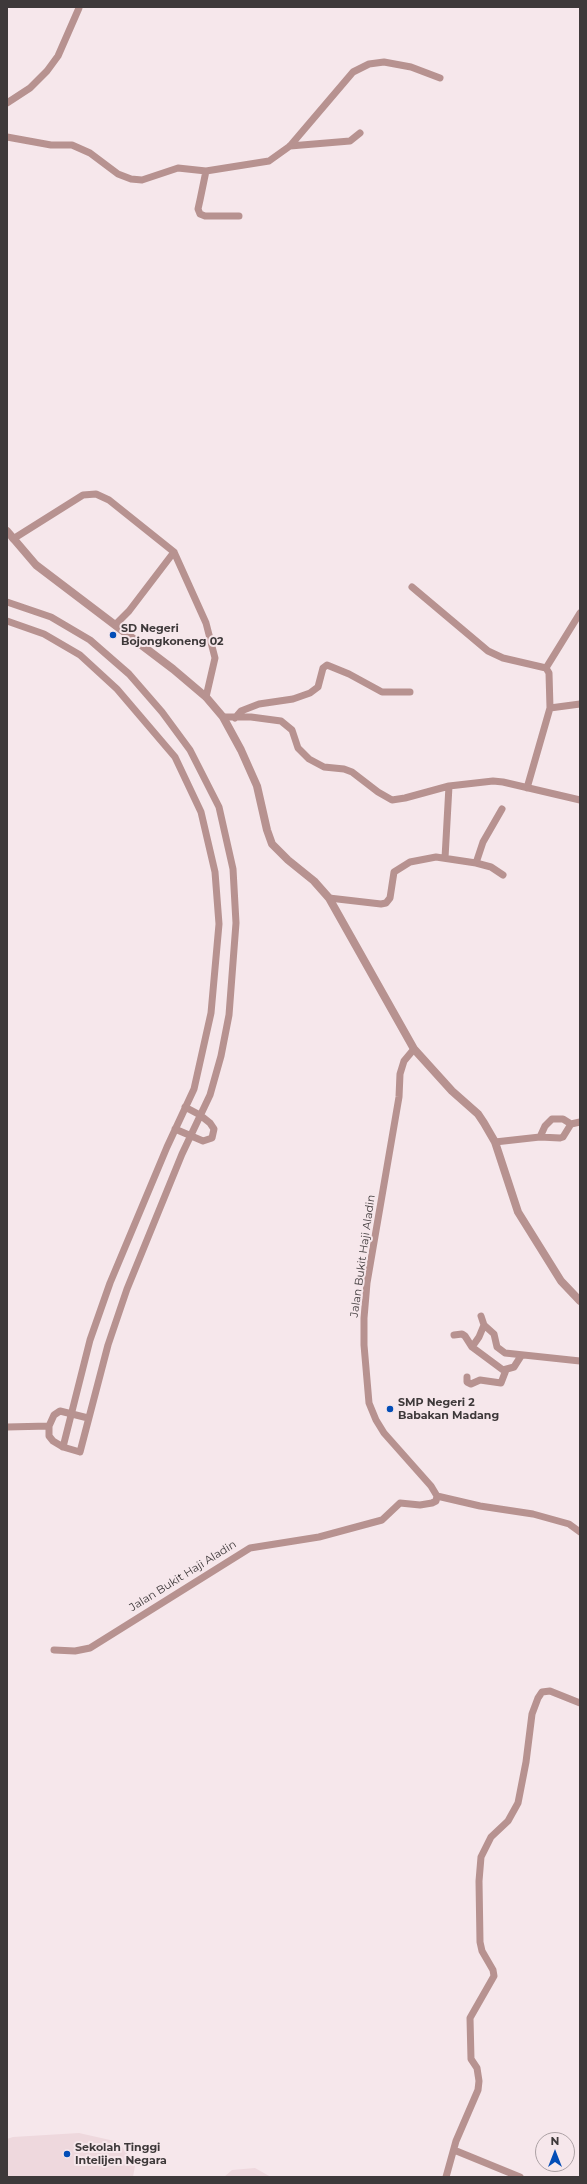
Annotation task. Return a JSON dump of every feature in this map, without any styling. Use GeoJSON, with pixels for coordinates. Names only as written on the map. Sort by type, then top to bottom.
{"type":"FeatureCollection","features":[{"type":"Feature","properties":{"kind":"street"},"geometry":{"type":"LineString","coordinates":[[7,103],[30,88],[58,56],[79,8]]}},
{"type":"Feature","properties":{"kind":"street"},"geometry":{"type":"LineString","coordinates":[[7,137],[51,145],[72,145],[90,153],[118,174],[131,179],[142,180],[178,168],[206,171],[269,161],[290,146],[354,72],[369,64],[384,62],[411,67],[440,78]]}},
{"type":"Feature","properties":{"kind":"street"},"geometry":{"type":"LineString","coordinates":[[290,146],[350,141],[360,133]]}},
{"type":"Feature","properties":{"kind":"street"},"geometry":{"type":"LineString","coordinates":[[206,171],[198,209],[200,214],[205,216],[239,216]]}},
{"type":"Feature","properties":{"kind":"street"},"geometry":{"type":"LineString","coordinates":[[13,539],[83,495],[96,494],[109,500],[174,552],[206,623],[215,658],[206,697]]}},
{"type":"Feature","properties":{"kind":"street"},"geometry":{"type":"LineString","coordinates":[[7,531],[36,565],[206,697],[223,717],[241,750],[257,786],[267,830],[272,844],[288,860],[314,880],[329,898],[414,1049],[452,1091],[478,1114],[495,1142],[518,1212],[561,1281],[580,1301]]}},
{"type":"Feature","properties":{"kind":"street"},"geometry":{"type":"LineString","coordinates":[[115,625],[129,611],[174,552]]}},
{"type":"Feature","properties":{"kind":"street"},"geometry":{"type":"LineString","coordinates":[[412,587],[488,651],[503,658],[546,668],[549,673],[550,708],[539,753],[527,788]]}},
{"type":"Feature","properties":{"kind":"street"},"geometry":{"type":"LineString","coordinates":[[7,602],[51,617],[90,640],[129,674],[162,712],[190,750],[219,807],[232,869],[236,923],[229,1015],[221,1056],[210,1095],[190,1137],[127,1289],[108,1345],[80,1452],[62,1447],[53,1441],[49,1436],[49,1426],[54,1415],[60,1411],[88,1418]]}},
{"type":"Feature","properties":{"kind":"street"},"geometry":{"type":"LineString","coordinates":[[546,668],[580,613]]}},
{"type":"Feature","properties":{"kind":"street"},"geometry":{"type":"LineString","coordinates":[[7,621],[44,634],[80,655],[117,689],[175,757],[201,812],[215,872],[219,924],[211,1013],[194,1089],[110,1283],[90,1340],[62,1447]]}},
{"type":"Feature","properties":{"kind":"street"},"geometry":{"type":"LineString","coordinates":[[235,718],[241,710],[259,704],[293,699],[310,693],[318,687],[323,668],[327,665],[349,674],[382,692],[410,692]]}},
{"type":"Feature","properties":{"kind":"street"},"geometry":{"type":"LineString","coordinates":[[550,708],[580,704]]}},
{"type":"Feature","properties":{"kind":"street"},"geometry":{"type":"LineString","coordinates":[[223,717],[251,717],[282,721],[292,730],[298,748],[308,759],[324,767],[344,769],[352,772],[378,792],[392,800],[449,786],[493,781],[580,800]]}},
{"type":"Feature","properties":{"kind":"street"},"geometry":{"type":"LineString","coordinates":[[445,858],[449,786]]}},
{"type":"Feature","properties":{"kind":"street"},"geometry":{"type":"LineString","coordinates":[[476,863],[483,842],[502,809]]}},
{"type":"Feature","properties":{"kind":"street"},"geometry":{"type":"LineString","coordinates":[[329,898],[381,904],[386,903],[390,898],[392,875],[402,865],[419,860],[445,858],[476,863],[491,867],[503,875]]}},
{"type":"Feature","properties":{"kind":"street","name":"Jalan Bukit Haji Aladin"},"geometry":{"type":"LineString","coordinates":[[54,1650],[90,1648],[250,1548],[320,1537],[382,1520],[400,1503],[432,1503],[436,1501],[437,1496],[431,1486],[384,1433],[376,1420],[369,1403],[364,1345],[364,1318],[367,1283],[399,1097],[400,1074],[404,1061],[414,1049]]}},
{"type":"Feature","properties":{"kind":"street"},"geometry":{"type":"LineString","coordinates":[[175,1130],[203,1141],[212,1138],[214,1129],[210,1123],[200,1115],[185,1108]]}},
{"type":"Feature","properties":{"kind":"street"},"geometry":{"type":"LineString","coordinates":[[540,1137],[545,1126],[552,1119],[563,1119],[571,1124],[580,1122]]}},
{"type":"Feature","properties":{"kind":"street"},"geometry":{"type":"LineString","coordinates":[[495,1142],[540,1137],[563,1137],[571,1124]]}},
{"type":"Feature","properties":{"kind":"street"},"geometry":{"type":"LineString","coordinates":[[481,1316],[484,1325],[494,1334],[495,1343],[501,1351],[521,1356],[539,1356],[580,1361]]}},
{"type":"Feature","properties":{"kind":"street"},"geometry":{"type":"LineString","coordinates":[[472,1347],[479,1337],[484,1325]]}},
{"type":"Feature","properties":{"kind":"street"},"geometry":{"type":"LineString","coordinates":[[454,1335],[462,1334],[472,1347],[492,1363],[506,1370]]}},
{"type":"Feature","properties":{"kind":"street"},"geometry":{"type":"LineString","coordinates":[[467,1377],[468,1382],[471,1384],[485,1380],[501,1382],[506,1370],[514,1367],[521,1356]]}},
{"type":"Feature","properties":{"kind":"street"},"geometry":{"type":"LineString","coordinates":[[7,1427],[49,1426]]}},
{"type":"Feature","properties":{"kind":"street"},"geometry":{"type":"LineString","coordinates":[[437,1496],[448,1500],[533,1514],[570,1524],[580,1532]]}},
{"type":"Feature","properties":{"kind":"street"},"geometry":{"type":"LineString","coordinates":[[446,2177],[454,2150],[478,2090],[479,2081],[477,2068],[471,2059],[470,2018],[494,1976],[494,1970],[482,1951],[480,1942],[479,1881],[481,1857],[491,1837],[508,1822],[518,1803],[532,1714],[538,1698],[542,1692],[550,1691],[580,1703]]}},
{"type":"Feature","properties":{"kind":"street"},"geometry":{"type":"LineString","coordinates":[[454,2150],[520,2177]]}},
{"type":"Feature","properties":{"kind":"shaded area","name":"Sekolah Tinggi Intelijen Negara"},"geometry":{"type":"Polygon","coordinates":[[[79,2133],[119,2142],[135,2166],[133,2177],[7,2177],[7,2139],[13,2137],[79,2133]]]}},
{"type":"Feature","properties":{"kind":"shaded area"},"geometry":{"type":"Polygon","coordinates":[[[255,2168],[271,2177],[224,2177],[232,2170],[255,2168]]]}},
{"type":"Feature","properties":{"kind":"place","name":"SD Negeri Bojongkoneng 02"},"geometry":{"type":"Point","coordinates":[113,635]}},
{"type":"Feature","properties":{"kind":"place","name":"SMP Negeri 2 Babakan Madang"},"geometry":{"type":"Point","coordinates":[390,1409]}},
{"type":"Feature","properties":{"kind":"place","name":"Sekolah Tinggi Intelijen Negara"},"geometry":{"type":"Point","coordinates":[67,2154]}}]}
